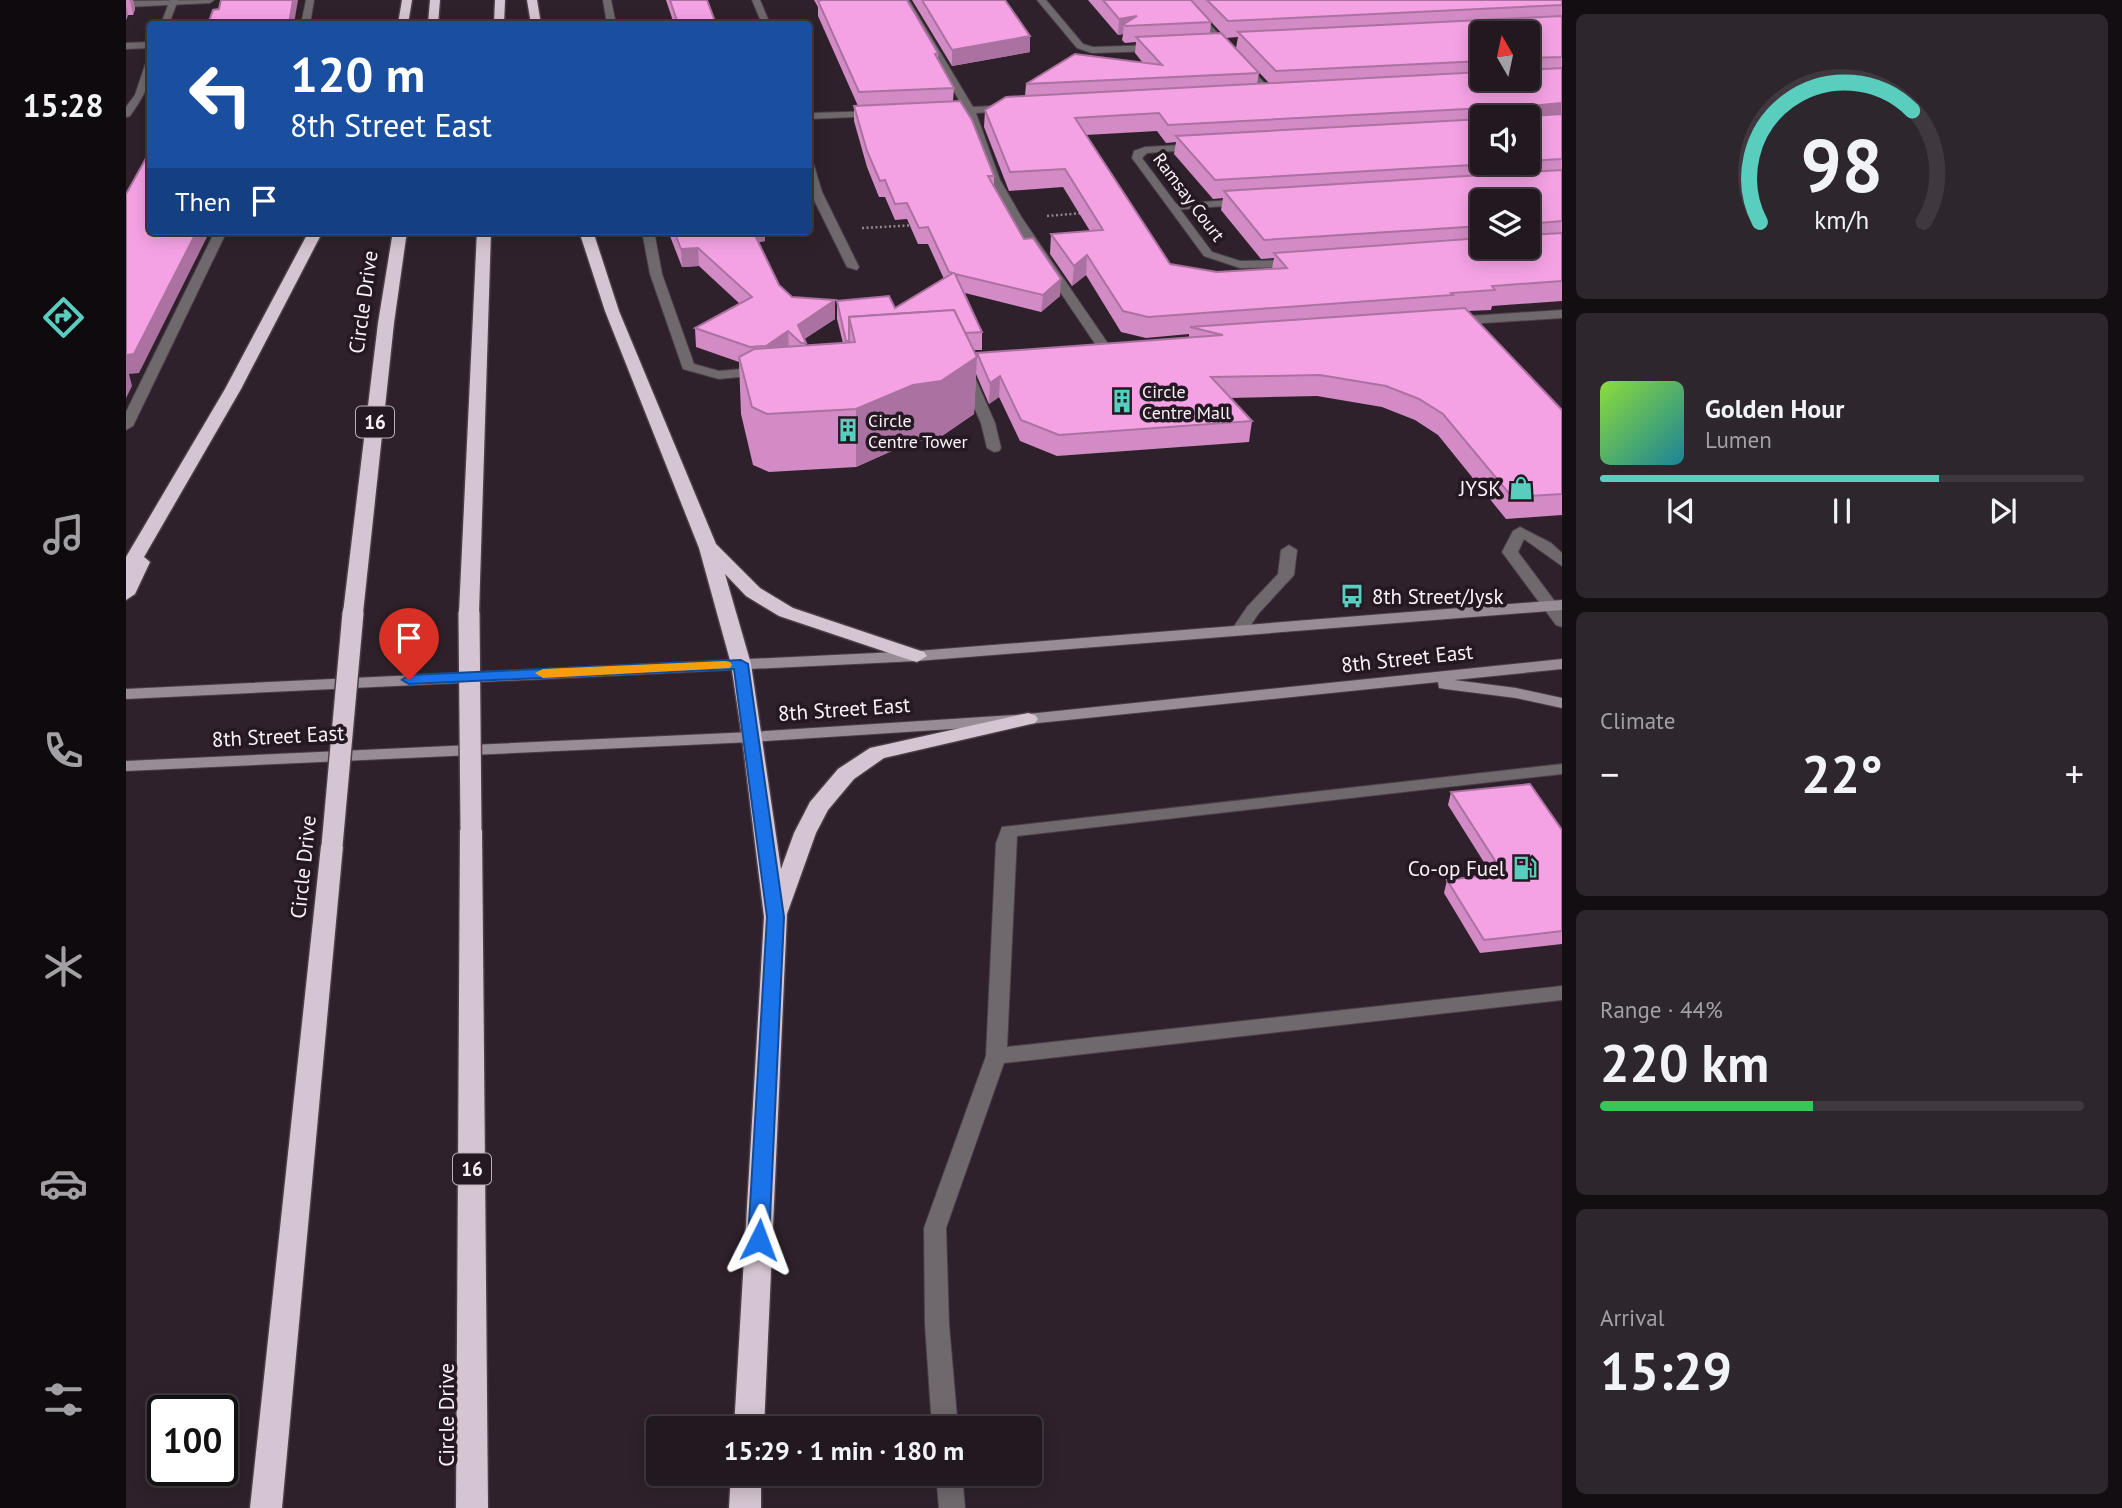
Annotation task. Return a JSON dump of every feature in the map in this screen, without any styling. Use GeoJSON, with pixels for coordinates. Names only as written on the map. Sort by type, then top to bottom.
{"type":"FeatureCollection","features":[{"type":"Feature","properties":{"kind":"highway"},"geometry":{"type":"LineString","coordinates":[[404,21],[407,0]]}},
{"type":"Feature","properties":{"kind":"highway"},"geometry":{"type":"LineString","coordinates":[[433,21],[435,0]]}},
{"type":"Feature","properties":{"kind":"highway"},"geometry":{"type":"LineString","coordinates":[[499,21],[500,0]]}},
{"type":"Feature","properties":{"kind":"highway"},"geometry":{"type":"LineString","coordinates":[[532,0],[536,21]]}},
{"type":"Feature","properties":{"kind":"highway"},"geometry":{"type":"LineString","coordinates":[[126,573],[257,346],[314,235]]}},
{"type":"Feature","properties":{"kind":"highway","name":"Circle Drive"},"geometry":{"type":"LineString","coordinates":[[266,1508],[353,613],[386,323],[399,235]]}},
{"type":"Feature","properties":{"kind":"highway","name":"Circle Drive"},"geometry":{"type":"LineString","coordinates":[[472,1508],[469,613],[484,235]]}},
{"type":"Feature","properties":{"kind":"highway"},"geometry":{"type":"LineString","coordinates":[[587,235],[612,311],[708,548],[741,664],[752,737],[776,917],[750,1416]]}},
{"type":"Feature","properties":{"kind":"highway"},"geometry":{"type":"LineString","coordinates":[[126,594],[178,485]]}},
{"type":"Feature","properties":{"kind":"highway"},"geometry":{"type":"LineString","coordinates":[[708,548],[753,592],[786,612],[917,656]]}},
{"type":"Feature","properties":{"kind":"highway"},"geometry":{"type":"LineString","coordinates":[[776,917],[804,833],[818,807],[846,774],[877,753],[1028,719]]}},
{"type":"Feature","properties":{"kind":"highway"},"geometry":{"type":"LineString","coordinates":[[745,1508],[746,1486]]}},
{"type":"Feature","properties":{"kind":"main road","name":"8th Street East"},"geometry":{"type":"LineString","coordinates":[[126,694],[917,656],[1556,606]]}},
{"type":"Feature","properties":{"kind":"main road","name":"8th Street East"},"geometry":{"type":"LineString","coordinates":[[126,766],[752,737],[1028,719],[1562,664]]}},
{"type":"Feature","properties":{"kind":"main road"},"geometry":{"type":"LineString","coordinates":[[1418,680],[1516,693],[1562,703]]}},
{"type":"Feature","properties":{"kind":"street"},"geometry":{"type":"LineString","coordinates":[[126,4],[210,0]]}},
{"type":"Feature","properties":{"kind":"street"},"geometry":{"type":"LineString","coordinates":[[306,21],[310,0]]}},
{"type":"Feature","properties":{"kind":"street"},"geometry":{"type":"LineString","coordinates":[[607,0],[611,21]]}},
{"type":"Feature","properties":{"kind":"street"},"geometry":{"type":"LineString","coordinates":[[756,0],[765,21]]}},
{"type":"Feature","properties":{"kind":"street"},"geometry":{"type":"LineString","coordinates":[[905,0],[970,110],[995,180],[1016,218],[1103,345]]}},
{"type":"Feature","properties":{"kind":"street"},"geometry":{"type":"LineString","coordinates":[[1041,0],[1080,46],[1112,51],[1167,48]]}},
{"type":"Feature","properties":{"kind":"street"},"geometry":{"type":"LineString","coordinates":[[1182,0],[1270,94]]}},
{"type":"Feature","properties":{"kind":"street"},"geometry":{"type":"LineString","coordinates":[[166,21],[173,1]]}},
{"type":"Feature","properties":{"kind":"street"},"geometry":{"type":"LineString","coordinates":[[1209,45],[1236,44]]}},
{"type":"Feature","properties":{"kind":"street"},"geometry":{"type":"LineString","coordinates":[[126,46],[147,45]]}},
{"type":"Feature","properties":{"kind":"street"},"geometry":{"type":"LineString","coordinates":[[126,114],[140,94],[147,74]]}},
{"type":"Feature","properties":{"kind":"street"},"geometry":{"type":"LineString","coordinates":[[1256,94],[1284,93]]}},
{"type":"Feature","properties":{"kind":"street"},"geometry":{"type":"LineString","coordinates":[[929,112],[1024,107]]}},
{"type":"Feature","properties":{"kind":"street"},"geometry":{"type":"LineString","coordinates":[[812,116],[888,113]]}},
{"type":"Feature","properties":{"kind":"street","name":"Ramsay Court"},"geometry":{"type":"LineString","coordinates":[[1209,146],[1155,149],[1138,153],[1138,159],[1208,254],[1214,258],[1245,265],[1305,263]]}},
{"type":"Feature","properties":{"kind":"street"},"geometry":{"type":"LineString","coordinates":[[812,177],[816,192],[853,267]]}},
{"type":"Feature","properties":{"kind":"street"},"geometry":{"type":"LineString","coordinates":[[1175,207],[1251,201]]}},
{"type":"Feature","properties":{"kind":"street"},"geometry":{"type":"LineString","coordinates":[[126,426],[144,379],[219,235]]}},
{"type":"Feature","properties":{"kind":"street"},"geometry":{"type":"LineString","coordinates":[[649,235],[656,274],[688,366],[719,375],[772,370]]}},
{"type":"Feature","properties":{"kind":"street"},"geometry":{"type":"LineString","coordinates":[[1443,322],[1562,314]]}},
{"type":"Feature","properties":{"kind":"street"},"geometry":{"type":"LineString","coordinates":[[958,356],[988,424],[994,448]]}},
{"type":"Feature","properties":{"kind":"street"},"geometry":{"type":"LineString","coordinates":[[1562,561],[1546,546],[1520,531],[1510,552],[1556,606],[1562,622]]}},
{"type":"Feature","properties":{"kind":"street"},"geometry":{"type":"LineString","coordinates":[[1238,632],[1253,610],[1286,575],[1289,550]]}},
{"type":"Feature","properties":{"kind":"street"},"geometry":{"type":"LineString","coordinates":[[944,1416],[937,1324],[935,1228],[996,1056],[1004,843],[1009,831],[1562,769]]}},
{"type":"Feature","properties":{"kind":"street"},"geometry":{"type":"LineString","coordinates":[[996,1056],[1562,993]]}},
{"type":"Feature","properties":{"kind":"street"},"geometry":{"type":"LineString","coordinates":[[950,1486],[952,1508]]}},
{"type":"Feature","properties":{"kind":"building"},"geometry":{"type":"Polygon","coordinates":[[[221,0],[293,0],[290,21],[209,21],[213,10],[219,9],[221,0]]]}},
{"type":"Feature","properties":{"kind":"building"},"geometry":{"type":"Polygon","coordinates":[[[670,0],[707,0],[715,21],[677,21],[670,0]]]}},
{"type":"Feature","properties":{"kind":"building"},"geometry":{"type":"Polygon","coordinates":[[[907,0],[938,53],[935,54],[954,88],[859,92],[818,1],[907,0]]]}},
{"type":"Feature","properties":{"kind":"building"},"geometry":{"type":"Polygon","coordinates":[[[922,0],[1005,0],[1030,36],[952,50],[922,0]]]}},
{"type":"Feature","properties":{"kind":"building"},"geometry":{"type":"Polygon","coordinates":[[[1103,0],[1191,0],[1211,22],[1126,26],[1124,24],[1137,16],[1119,19],[1103,0]]]}},
{"type":"Feature","properties":{"kind":"building"},"geometry":{"type":"Polygon","coordinates":[[[1207,0],[1562,0],[1562,5],[1228,21],[1207,0]]]}},
{"type":"Feature","properties":{"kind":"building"},"geometry":{"type":"Polygon","coordinates":[[[1562,16],[1562,57],[1540,58],[1540,21],[1470,21],[1470,62],[1276,71],[1238,32],[1562,16]]]}},
{"type":"Feature","properties":{"kind":"building"},"geometry":{"type":"Polygon","coordinates":[[[1221,33],[1259,73],[1026,84],[1075,54],[1162,65],[1136,37],[1221,33]]]}},
{"type":"Feature","properties":{"kind":"building"},"geometry":{"type":"Polygon","coordinates":[[[1562,68],[1562,103],[1470,105],[1470,109],[1168,125],[1159,113],[1075,118],[1170,264],[1217,272],[1287,268],[1274,253],[1470,239],[1470,259],[1540,259],[1540,234],[1562,233],[1562,281],[1492,286],[1495,290],[1451,293],[1453,295],[1148,317],[1123,311],[1087,255],[1074,266],[1051,234],[1103,230],[1065,169],[1010,172],[985,110],[1006,97],[1470,73],[1470,91],[1540,91],[1540,69],[1562,68]]]}},
{"type":"Feature","properties":{"kind":"building"},"geometry":{"type":"Polygon","coordinates":[[[960,101],[972,120],[994,176],[988,176],[1024,239],[1033,238],[1061,279],[1043,295],[955,274],[982,332],[965,333],[954,310],[849,317],[849,341],[846,341],[837,301],[889,296],[895,308],[953,273],[949,272],[928,227],[919,228],[907,203],[895,204],[885,180],[880,181],[867,151],[854,106],[960,101]]]}},
{"type":"Feature","properties":{"kind":"building"},"geometry":{"type":"Polygon","coordinates":[[[1562,114],[1562,159],[1540,160],[1540,115],[1562,114]]]}},
{"type":"Feature","properties":{"kind":"building"},"geometry":{"type":"Polygon","coordinates":[[[1470,120],[1470,165],[1215,180],[1176,136],[1470,120]]]}},
{"type":"Feature","properties":{"kind":"building"},"geometry":{"type":"Polygon","coordinates":[[[147,156],[147,235],[195,235],[134,354],[126,355],[126,194],[147,156]]]}},
{"type":"Feature","properties":{"kind":"building"},"geometry":{"type":"Polygon","coordinates":[[[1562,170],[1562,221],[1540,223],[1540,189],[1470,189],[1470,227],[1264,240],[1224,191],[1482,175],[1540,175],[1540,171],[1562,170]]]}},
{"type":"Feature","properties":{"kind":"building"},"geometry":{"type":"Polygon","coordinates":[[[676,235],[755,235],[779,285],[792,297],[835,300],[798,325],[806,343],[801,343],[788,331],[766,346],[750,347],[695,328],[752,297],[698,248],[681,249],[676,235]]]}},
{"type":"Feature","properties":{"kind":"building"},"geometry":{"type":"Polygon","coordinates":[[[1465,308],[1562,410],[1562,494],[1512,497],[1443,414],[1419,399],[1386,386],[1320,375],[1211,377],[1252,421],[1059,435],[1021,420],[1000,376],[990,383],[977,353],[1223,335],[1190,327],[1465,308]]]}},
{"type":"Feature","properties":{"kind":"building"},"geometry":{"type":"Polygon","coordinates":[[[954,310],[977,357],[941,381],[913,385],[856,409],[767,414],[752,407],[739,357],[754,349],[855,342],[849,317],[954,310]]]}},
{"type":"Feature","properties":{"kind":"building","name":"Co-op Fuel"},"geometry":{"type":"Polygon","coordinates":[[[1530,784],[1562,830],[1562,931],[1484,940],[1447,880],[1503,873],[1451,792],[1530,784]]]}},
{"type":"Feature","properties":{"kind":"slow traffic"},"geometry":{"type":"LineString","coordinates":[[543,673],[725,665]]}},
{"type":"Feature","properties":{"kind":"place","name":"Circle Centre Mall"},"geometry":{"type":"Point","coordinates":[1122,401]}},
{"type":"Feature","properties":{"kind":"place","name":"Circle Centre Tower"},"geometry":{"type":"Point","coordinates":[848,430]}},
{"type":"Feature","properties":{"kind":"place","name":"JYSK"},"geometry":{"type":"Point","coordinates":[1521,488]}},
{"type":"Feature","properties":{"kind":"place","name":"8th Street/Jysk"},"geometry":{"type":"Point","coordinates":[1352,596]}},
{"type":"Feature","properties":{"kind":"place","name":"Co-op Fuel"},"geometry":{"type":"Point","coordinates":[1525,868]}},
{"type":"Feature","properties":{"kind":"route"},"geometry":{"type":"LineString","coordinates":[[409,680],[741,664],[776,917],[759,1240]]}}]}
